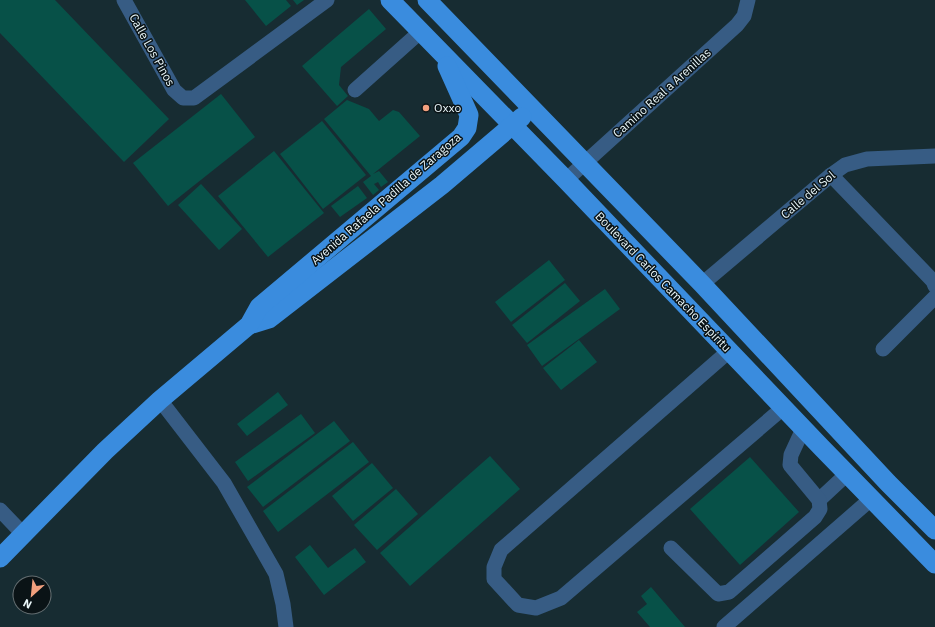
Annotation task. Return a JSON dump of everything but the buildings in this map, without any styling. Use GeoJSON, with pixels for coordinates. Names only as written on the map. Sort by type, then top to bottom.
{"type":"FeatureCollection","features":[{"type":"Feature","properties":{"kind":"main road","name":"Boulevard Carlos Camacho Espíritu"},"geometry":{"type":"LineString","coordinates":[[390,0],[442,55],[566,180],[803,429],[935,564]]}},
{"type":"Feature","properties":{"kind":"main road","name":"Boulevard Carlos Camacho Espíritu"},"geometry":{"type":"LineString","coordinates":[[427,0],[702,284],[882,477],[935,530]]}},
{"type":"Feature","properties":{"kind":"main road","name":"Avenida Rafaela Padilla de Zaragoza"},"geometry":{"type":"LineString","coordinates":[[0,558],[105,451],[160,400],[249,325],[259,307],[461,138],[467,128],[469,115],[442,55]]}},
{"type":"Feature","properties":{"kind":"main road","name":"Avenida Rafaela Padilla de Zaragoza"},"geometry":{"type":"LineString","coordinates":[[249,325],[269,319],[486,149],[513,126],[531,107]]}},
{"type":"Feature","properties":{"kind":"main road"},"geometry":{"type":"LineString","coordinates":[[467,128],[486,149]]}},
{"type":"Feature","properties":{"kind":"street","name":"Calle Los Pinos"},"geometry":{"type":"LineString","coordinates":[[124,0],[174,90],[183,98],[194,98],[327,0]]}},
{"type":"Feature","properties":{"kind":"street","name":"Camino Real a Arenillas"},"geometry":{"type":"LineString","coordinates":[[566,180],[584,162],[737,26],[744,16],[748,0]]}},
{"type":"Feature","properties":{"kind":"street"},"geometry":{"type":"LineString","coordinates":[[355,90],[420,32]]}},
{"type":"Feature","properties":{"kind":"street","name":"Calle del Sol"},"geometry":{"type":"LineString","coordinates":[[702,284],[831,175],[845,165],[867,160],[935,156]]}},
{"type":"Feature","properties":{"kind":"street"},"geometry":{"type":"LineString","coordinates":[[831,175],[933,281],[935,286]]}},
{"type":"Feature","properties":{"kind":"street"},"geometry":{"type":"LineString","coordinates":[[883,349],[935,297]]}},
{"type":"Feature","properties":{"kind":"street"},"geometry":{"type":"LineString","coordinates":[[729,351],[501,550],[494,567],[494,579],[513,600],[518,605],[536,608],[561,598],[783,408]]}},
{"type":"Feature","properties":{"kind":"street"},"geometry":{"type":"LineString","coordinates":[[160,400],[224,483],[276,574],[286,627]]}},
{"type":"Feature","properties":{"kind":"street"},"geometry":{"type":"LineString","coordinates":[[671,548],[718,594],[723,595],[729,592],[815,517],[820,509],[819,500],[790,465],[791,455],[803,429]]}},
{"type":"Feature","properties":{"kind":"street"},"geometry":{"type":"LineString","coordinates":[[819,500],[847,474]]}},
{"type":"Feature","properties":{"kind":"street"},"geometry":{"type":"LineString","coordinates":[[724,627],[871,499]]}},
{"type":"Feature","properties":{"kind":"street"},"geometry":{"type":"LineString","coordinates":[[0,510],[23,534]]}},
{"type":"Feature","properties":{"kind":"place","name":"Oxxo"},"geometry":{"type":"Point","coordinates":[426,108]}}]}
